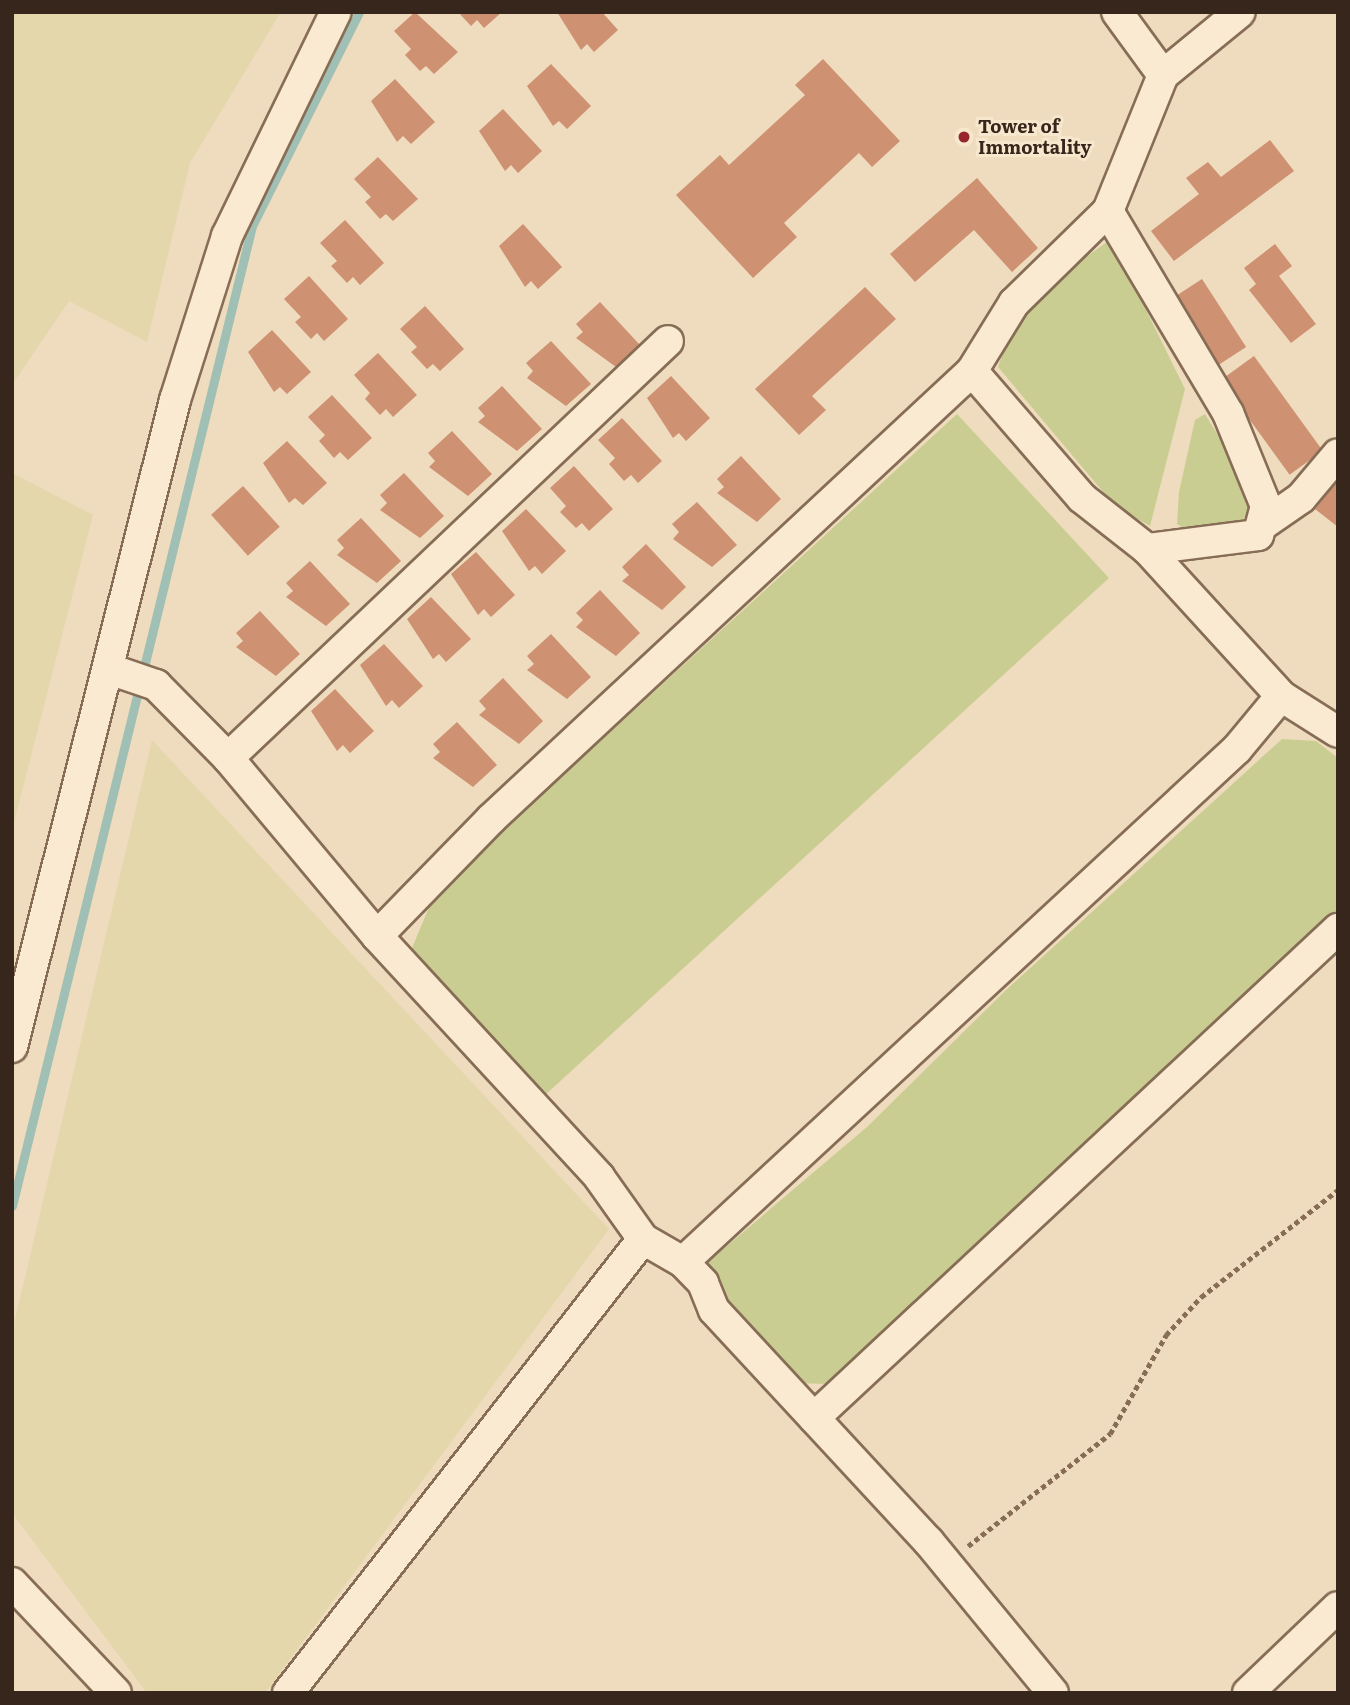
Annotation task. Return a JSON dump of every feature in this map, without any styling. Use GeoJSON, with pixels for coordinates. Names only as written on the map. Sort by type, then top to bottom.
{"type":"FeatureCollection","features":[{"type":"Feature","properties":{"kind":"street"},"geometry":{"type":"LineString","coordinates":[[12,1046],[115,671],[175,400],[227,236],[336,12]]}},
{"type":"Feature","properties":{"kind":"street"},"geometry":{"type":"LineString","coordinates":[[1117,12],[1163,75]]}},
{"type":"Feature","properties":{"kind":"street"},"geometry":{"type":"LineString","coordinates":[[377,936],[491,819],[972,371],[1014,303],[1108,211],[1163,75],[1240,12]]}},
{"type":"Feature","properties":{"kind":"street"},"geometry":{"type":"LineString","coordinates":[[1108,211],[1228,413],[1266,506],[1265,523]]}},
{"type":"Feature","properties":{"kind":"street"},"geometry":{"type":"LineString","coordinates":[[228,758],[668,341]]}},
{"type":"Feature","properties":{"kind":"street"},"geometry":{"type":"LineString","coordinates":[[972,371],[1082,498],[1147,549],[1281,696],[1338,732]]}},
{"type":"Feature","properties":{"kind":"street"},"geometry":{"type":"LineString","coordinates":[[1147,549],[1258,535],[1265,523],[1301,498],[1338,454]]}},
{"type":"Feature","properties":{"kind":"street"},"geometry":{"type":"LineString","coordinates":[[115,671],[156,685],[228,758],[377,936],[599,1177],[643,1239],[684,1262],[703,1283],[714,1310],[945,1564],[1053,1693]]}},
{"type":"Feature","properties":{"kind":"street"},"geometry":{"type":"LineString","coordinates":[[684,1262],[1227,758],[1281,696]]}},
{"type":"Feature","properties":{"kind":"street"},"geometry":{"type":"LineString","coordinates":[[814,1418],[1338,929]]}},
{"type":"Feature","properties":{"kind":"street"},"geometry":{"type":"LineString","coordinates":[[288,1693],[643,1239]]}},
{"type":"Feature","properties":{"kind":"street"},"geometry":{"type":"LineString","coordinates":[[12,1583],[116,1693]]}},
{"type":"Feature","properties":{"kind":"street"},"geometry":{"type":"LineString","coordinates":[[1248,1693],[1338,1607]]}},
{"type":"Feature","properties":{"kind":"path"},"geometry":{"type":"LineString","coordinates":[[945,1564],[1110,1434],[1166,1335],[1201,1297],[1338,1190]]}},
{"type":"Feature","properties":{"kind":"shaded area"},"geometry":{"type":"Polygon","coordinates":[[[12,12],[281,12],[190,163],[147,342],[69,301],[12,385],[12,12]]]}},
{"type":"Feature","properties":{"kind":"shaded area"},"geometry":{"type":"Polygon","coordinates":[[[12,473],[93,515],[12,830],[12,473]]]}},
{"type":"Feature","properties":{"kind":"shaded area"},"geometry":{"type":"Polygon","coordinates":[[[152,740],[609,1229],[265,1693],[147,1693],[12,1513],[12,1332],[152,740]]]}},
{"type":"Feature","properties":{"kind":"green space"},"geometry":{"type":"Polygon","coordinates":[[[1111,239],[1185,389],[1150,526],[1115,506],[998,367],[1011,331],[1051,282],[1111,239]]]}},
{"type":"Feature","properties":{"kind":"green space"},"geometry":{"type":"Polygon","coordinates":[[[957,414],[1109,578],[543,1097],[429,976],[412,948],[435,893],[957,414]]]}},
{"type":"Feature","properties":{"kind":"green space"},"geometry":{"type":"Polygon","coordinates":[[[1205,414],[1252,491],[1252,513],[1230,527],[1193,533],[1177,524],[1179,492],[1195,420],[1205,414]]]}},
{"type":"Feature","properties":{"kind":"green space"},"geometry":{"type":"Polygon","coordinates":[[[1282,739],[1316,741],[1338,758],[1338,910],[827,1384],[797,1383],[707,1282],[702,1267],[867,1127],[1006,990],[1282,739]]]}},
{"type":"Feature","properties":{"kind":"building"},"geometry":{"type":"Polygon","coordinates":[[[415,12],[458,52],[434,74],[426,66],[420,71],[405,55],[411,49],[394,31],[415,12]]]}},
{"type":"Feature","properties":{"kind":"building"},"geometry":{"type":"Polygon","coordinates":[[[458,12],[502,12],[484,28],[477,20],[471,26],[458,12]]]}},
{"type":"Feature","properties":{"kind":"building"},"geometry":{"type":"Polygon","coordinates":[[[557,12],[602,12],[618,30],[594,52],[587,44],[581,50],[557,12]]]}},
{"type":"Feature","properties":{"kind":"building"},"geometry":{"type":"Polygon","coordinates":[[[823,59],[900,141],[872,167],[859,153],[784,223],[797,237],[753,278],[676,195],[720,155],[729,165],[805,95],[795,85],[823,59]]]}},
{"type":"Feature","properties":{"kind":"building"},"geometry":{"type":"Polygon","coordinates":[[[551,64],[591,106],[567,129],[559,121],[553,126],[527,86],[551,64]]]}},
{"type":"Feature","properties":{"kind":"building"},"geometry":{"type":"Polygon","coordinates":[[[395,79],[435,122],[411,144],[403,136],[397,142],[371,101],[395,79]]]}},
{"type":"Feature","properties":{"kind":"building"},"geometry":{"type":"Polygon","coordinates":[[[503,109],[542,151],[518,173],[511,165],[505,171],[479,131],[503,109]]]}},
{"type":"Feature","properties":{"kind":"building"},"geometry":{"type":"Polygon","coordinates":[[[1270,140],[1294,171],[1174,261],[1151,231],[1199,194],[1186,178],[1208,162],[1221,177],[1270,140]]]}},
{"type":"Feature","properties":{"kind":"building"},"geometry":{"type":"Polygon","coordinates":[[[378,157],[418,199],[393,221],[386,214],[380,219],[365,202],[371,197],[354,179],[378,157]]]}},
{"type":"Feature","properties":{"kind":"building"},"geometry":{"type":"Polygon","coordinates":[[[977,178],[1038,248],[1012,272],[974,230],[915,282],[890,254],[977,178]]]}},
{"type":"Feature","properties":{"kind":"building"},"geometry":{"type":"Polygon","coordinates":[[[345,220],[384,263],[360,285],[353,277],[347,283],[331,266],[337,261],[320,243],[345,220]]]}},
{"type":"Feature","properties":{"kind":"building"},"geometry":{"type":"Polygon","coordinates":[[[523,224],[562,267],[538,289],[531,281],[525,287],[499,246],[523,224]]]}},
{"type":"Feature","properties":{"kind":"building"},"geometry":{"type":"Polygon","coordinates":[[[1275,244],[1292,266],[1279,276],[1316,324],[1291,343],[1249,290],[1256,284],[1244,268],[1275,244]]]}},
{"type":"Feature","properties":{"kind":"building"},"geometry":{"type":"Polygon","coordinates":[[[309,276],[348,319],[324,341],[317,333],[311,339],[295,322],[301,317],[284,299],[309,276]]]}},
{"type":"Feature","properties":{"kind":"building"},"geometry":{"type":"Polygon","coordinates":[[[1202,279],[1246,347],[1218,365],[1174,297],[1202,279]]]}},
{"type":"Feature","properties":{"kind":"building"},"geometry":{"type":"Polygon","coordinates":[[[865,287],[896,319],[812,396],[826,410],[799,435],[755,389],[865,287]]]}},
{"type":"Feature","properties":{"kind":"building"},"geometry":{"type":"Polygon","coordinates":[[[600,302],[640,345],[616,367],[576,338],[583,332],[576,324],[600,302]]]}},
{"type":"Feature","properties":{"kind":"building"},"geometry":{"type":"Polygon","coordinates":[[[425,306],[464,349],[440,371],[433,364],[427,369],[411,352],[417,347],[400,329],[425,306]]]}},
{"type":"Feature","properties":{"kind":"building"},"geometry":{"type":"Polygon","coordinates":[[[272,330],[311,372],[287,394],[280,387],[274,392],[248,352],[272,330]]]}},
{"type":"Feature","properties":{"kind":"building"},"geometry":{"type":"Polygon","coordinates":[[[551,341],[591,384],[566,406],[527,378],[533,371],[526,363],[551,341]]]}},
{"type":"Feature","properties":{"kind":"building"},"geometry":{"type":"Polygon","coordinates":[[[378,353],[417,395],[393,417],[386,409],[380,415],[365,399],[370,393],[354,375],[378,353]]]}},
{"type":"Feature","properties":{"kind":"building"},"geometry":{"type":"Polygon","coordinates":[[[1254,356],[1323,451],[1290,475],[1221,380],[1254,356]]]}},
{"type":"Feature","properties":{"kind":"building"},"geometry":{"type":"Polygon","coordinates":[[[671,376],[710,418],[686,441],[679,433],[673,438],[647,398],[671,376]]]}},
{"type":"Feature","properties":{"kind":"building"},"geometry":{"type":"Polygon","coordinates":[[[502,386],[542,429],[517,451],[478,422],[485,416],[478,408],[502,386]]]}},
{"type":"Feature","properties":{"kind":"building"},"geometry":{"type":"Polygon","coordinates":[[[332,395],[372,438],[348,460],[340,452],[334,458],[319,441],[325,435],[308,417],[332,395]]]}},
{"type":"Feature","properties":{"kind":"building"},"geometry":{"type":"Polygon","coordinates":[[[622,418],[662,461],[638,483],[631,475],[624,481],[609,464],[615,458],[598,440],[622,418]]]}},
{"type":"Feature","properties":{"kind":"building"},"geometry":{"type":"Polygon","coordinates":[[[452,431],[492,474],[468,496],[429,467],[435,461],[428,453],[452,431]]]}},
{"type":"Feature","properties":{"kind":"building"},"geometry":{"type":"Polygon","coordinates":[[[287,441],[327,483],[303,505],[295,498],[289,503],[263,463],[287,441]]]}},
{"type":"Feature","properties":{"kind":"building"},"geometry":{"type":"Polygon","coordinates":[[[741,456],[781,499],[757,522],[717,493],[724,487],[717,479],[741,456]]]}},
{"type":"Feature","properties":{"kind":"building"},"geometry":{"type":"Polygon","coordinates":[[[574,466],[613,509],[589,531],[582,523],[576,528],[560,512],[566,506],[550,488],[574,466]]]}},
{"type":"Feature","properties":{"kind":"building"},"geometry":{"type":"Polygon","coordinates":[[[404,473],[444,516],[420,538],[380,510],[387,503],[380,495],[404,473]]]}},
{"type":"Feature","properties":{"kind":"building"},"geometry":{"type":"Polygon","coordinates":[[[1338,480],[1338,527],[1315,509],[1338,480]]]}},
{"type":"Feature","properties":{"kind":"building"},"geometry":{"type":"Polygon","coordinates":[[[243,486],[280,527],[248,556],[211,515],[243,486]]]}},
{"type":"Feature","properties":{"kind":"building"},"geometry":{"type":"Polygon","coordinates":[[[697,502],[737,545],[712,567],[673,539],[679,532],[672,524],[697,502]]]}},
{"type":"Feature","properties":{"kind":"building"},"geometry":{"type":"Polygon","coordinates":[[[526,509],[566,551],[542,574],[535,566],[529,571],[502,531],[526,509]]]}},
{"type":"Feature","properties":{"kind":"building"},"geometry":{"type":"Polygon","coordinates":[[[361,518],[401,561],[377,583],[337,555],[344,548],[337,540],[361,518]]]}},
{"type":"Feature","properties":{"kind":"building"},"geometry":{"type":"Polygon","coordinates":[[[646,544],[686,587],[662,610],[622,581],[629,575],[622,567],[646,544]]]}},
{"type":"Feature","properties":{"kind":"building"},"geometry":{"type":"Polygon","coordinates":[[[476,552],[515,595],[491,617],[484,609],[478,615],[451,574],[476,552]]]}},
{"type":"Feature","properties":{"kind":"building"},"geometry":{"type":"Polygon","coordinates":[[[310,561],[350,604],[326,626],[286,597],[293,591],[286,583],[310,561]]]}},
{"type":"Feature","properties":{"kind":"building"},"geometry":{"type":"Polygon","coordinates":[[[600,590],[640,633],[616,656],[576,627],[583,620],[576,613],[600,590]]]}},
{"type":"Feature","properties":{"kind":"building"},"geometry":{"type":"Polygon","coordinates":[[[431,597],[471,639],[446,662],[439,654],[433,659],[407,619],[431,597]]]}},
{"type":"Feature","properties":{"kind":"building"},"geometry":{"type":"Polygon","coordinates":[[[260,611],[300,654],[276,676],[236,647],[243,641],[236,633],[260,611]]]}},
{"type":"Feature","properties":{"kind":"building"},"geometry":{"type":"Polygon","coordinates":[[[551,634],[591,677],[567,699],[527,670],[534,664],[527,656],[551,634]]]}},
{"type":"Feature","properties":{"kind":"building"},"geometry":{"type":"Polygon","coordinates":[[[384,644],[423,686],[399,708],[392,700],[386,706],[360,665],[384,644]]]}},
{"type":"Feature","properties":{"kind":"building"},"geometry":{"type":"Polygon","coordinates":[[[503,678],[543,721],[519,744],[479,715],[486,709],[479,701],[503,678]]]}},
{"type":"Feature","properties":{"kind":"building"},"geometry":{"type":"Polygon","coordinates":[[[335,689],[374,731],[350,753],[343,745],[337,751],[311,711],[335,689]]]}},
{"type":"Feature","properties":{"kind":"building"},"geometry":{"type":"Polygon","coordinates":[[[457,722],[497,765],[473,787],[433,758],[440,752],[433,744],[457,722]]]}},
{"type":"Feature","properties":{"kind":"waterway"},"geometry":{"type":"LineString","coordinates":[[12,1206],[252,226],[359,12]]}},
{"type":"Feature","properties":{"kind":"place","name":"Tower of Immortality"},"geometry":{"type":"Point","coordinates":[964,137]}}]}
